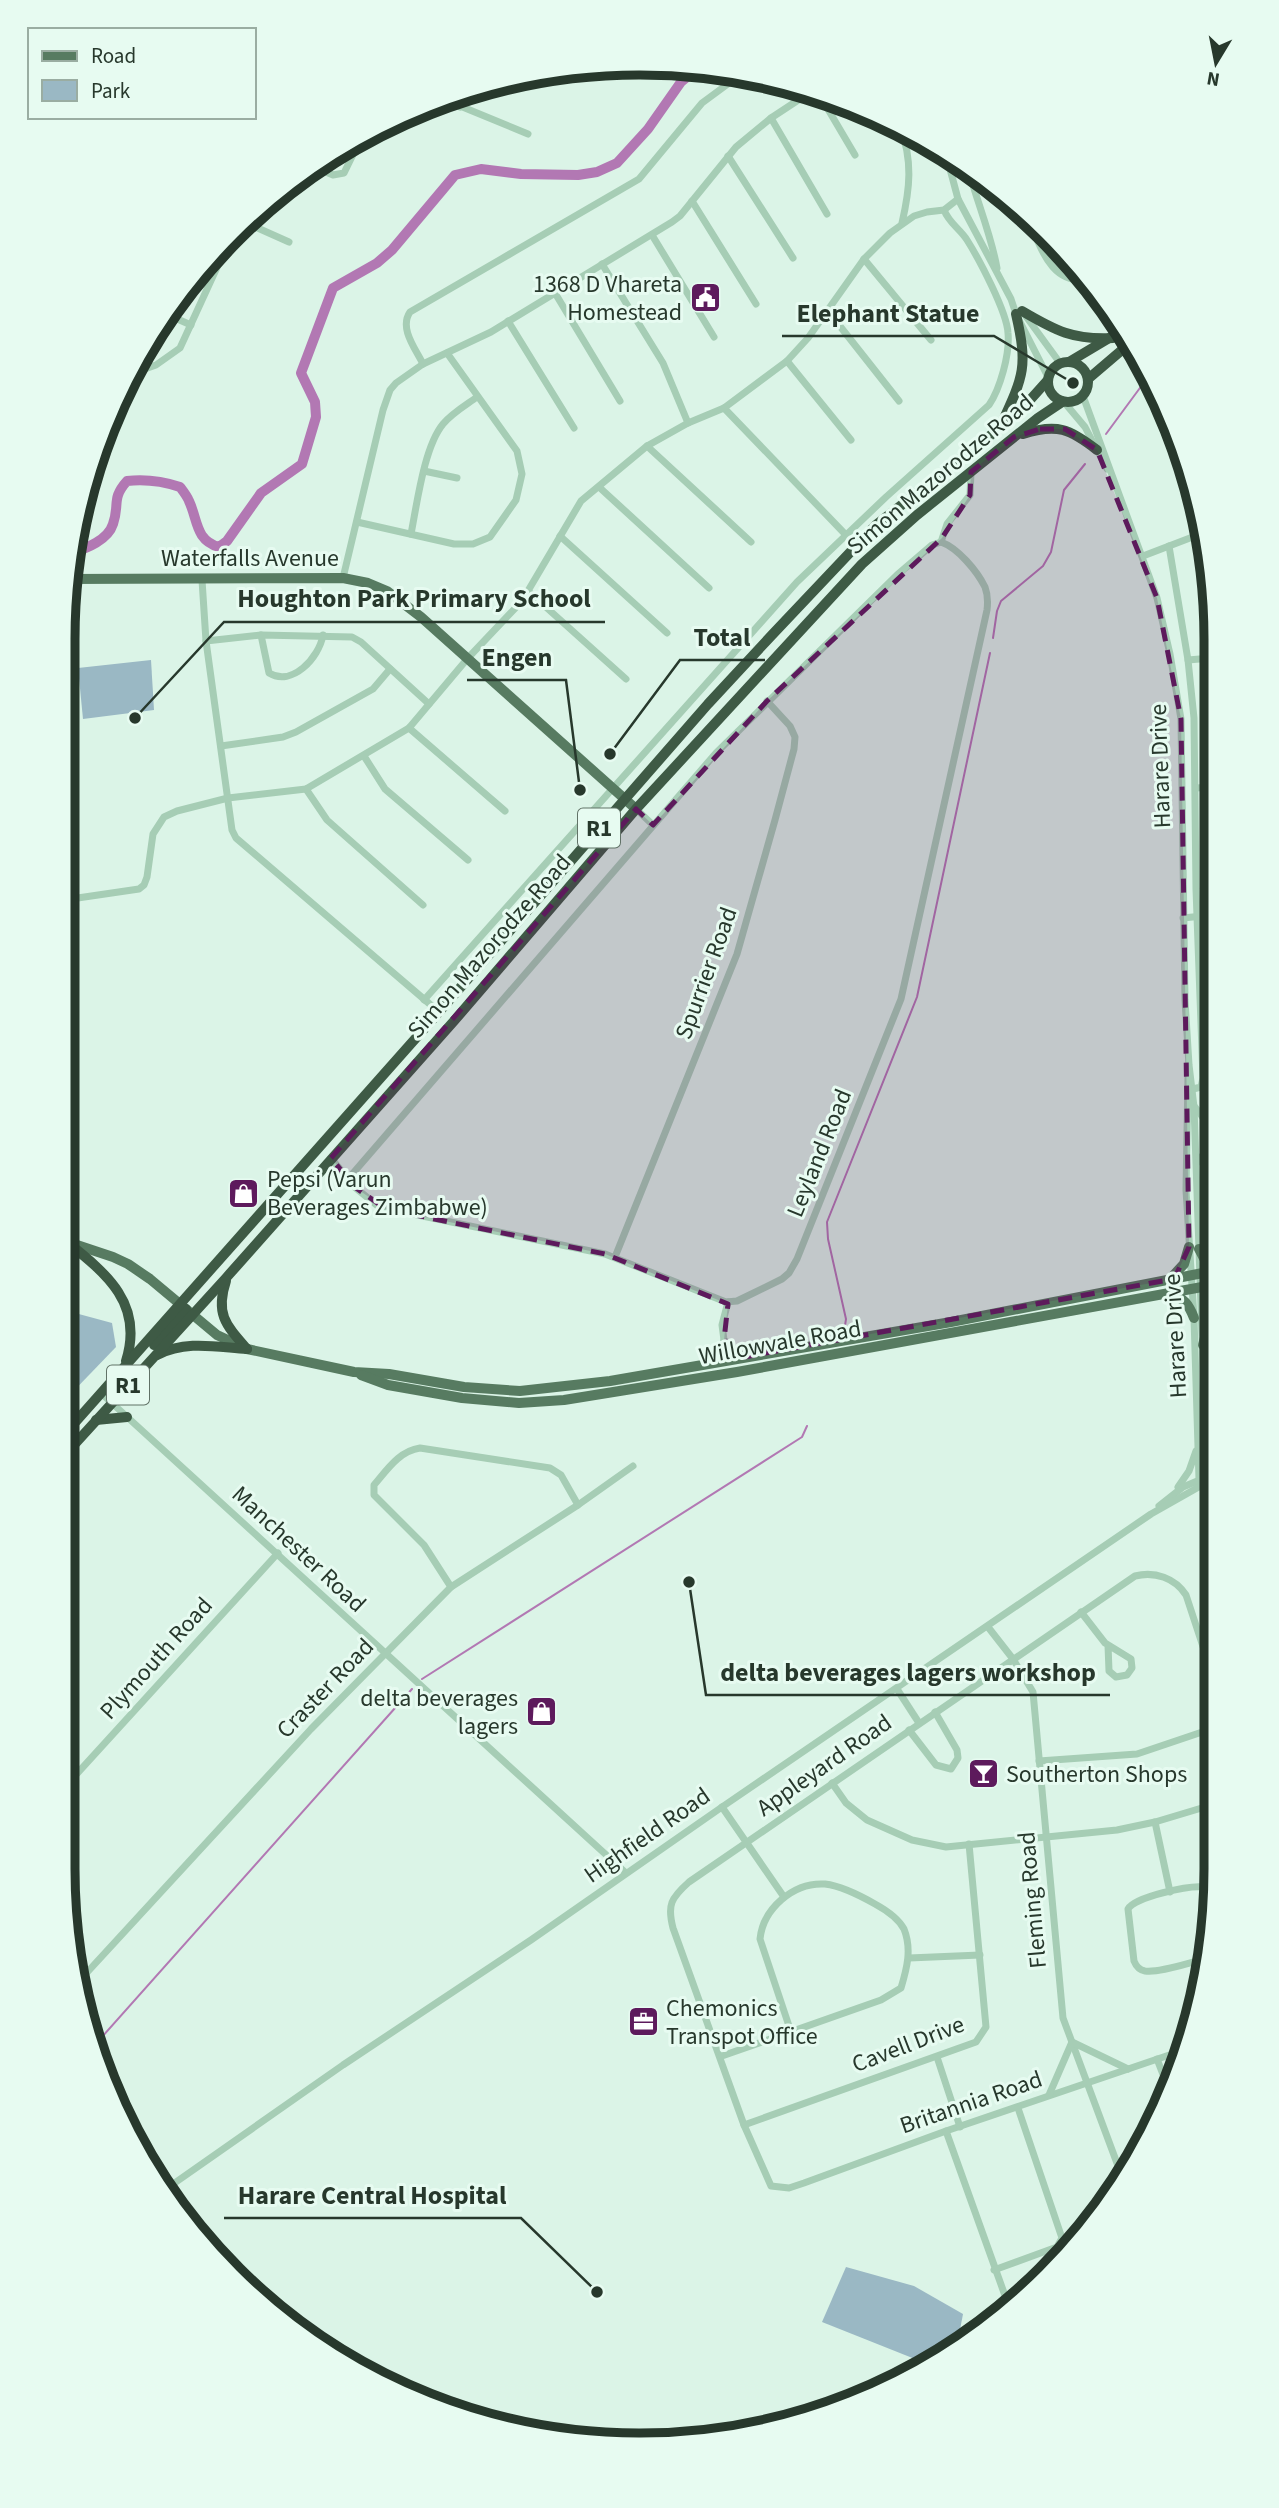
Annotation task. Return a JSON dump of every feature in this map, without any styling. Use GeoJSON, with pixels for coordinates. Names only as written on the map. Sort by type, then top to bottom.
{"type":"FeatureCollection","features":[{"type":"Feature","properties":{"kind":"highway"},"geometry":{"type":"LineString","coordinates":[[1019,312],[1073,337],[1114,334]]}},
{"type":"Feature","properties":{"kind":"highway"},"geometry":{"type":"LineString","coordinates":[[1000,427],[1015,396],[1023,369],[1019,312]]}},
{"type":"Feature","properties":{"kind":"highway","name":"R1"},"geometry":{"type":"LineString","coordinates":[[1065,363],[1115,335]]}},
{"type":"Feature","properties":{"kind":"highway"},"geometry":{"type":"LineString","coordinates":[[1088,379],[1123,349]]}},
{"type":"Feature","properties":{"kind":"highway"},"geometry":{"type":"LineString","coordinates":[[1065,363],[1081,368],[1088,379],[1083,396]]}},
{"type":"Feature","properties":{"kind":"highway","name":"Simon Mazorodze Road"},"geometry":{"type":"LineString","coordinates":[[75,1444],[150,1359],[186,1309],[439,1012],[662,756],[858,543],[1021,410],[1048,379],[1053,368],[1065,363]]}},
{"type":"Feature","properties":{"kind":"highway","name":"Simon Mazorodze Road"},"geometry":{"type":"LineString","coordinates":[[1048,379],[1051,394],[1063,402]]}},
{"type":"Feature","properties":{"kind":"highway","name":"Simon Mazorodze Road"},"geometry":{"type":"LineString","coordinates":[[75,1423],[124,1367],[186,1309],[226,1278],[454,1021],[636,809],[862,564],[888,539],[1014,437],[1063,402],[1078,400],[1083,396]]}},
{"type":"Feature","properties":{"kind":"highway"},"geometry":{"type":"LineString","coordinates":[[1014,437],[1040,429],[1065,429],[1097,450]]}},
{"type":"Feature","properties":{"kind":"highway"},"geometry":{"type":"LineString","coordinates":[[75,1250],[102,1270],[126,1306],[131,1338],[124,1367]]}},
{"type":"Feature","properties":{"kind":"highway"},"geometry":{"type":"LineString","coordinates":[[226,1278],[222,1314],[230,1331],[247,1349]]}},
{"type":"Feature","properties":{"kind":"highway"},"geometry":{"type":"LineString","coordinates":[[150,1359],[180,1346],[247,1349]]}},
{"type":"Feature","properties":{"kind":"highway"},"geometry":{"type":"LineString","coordinates":[[75,1429],[86,1423],[104,1404],[112,1403]]}},
{"type":"Feature","properties":{"kind":"highway"},"geometry":{"type":"LineString","coordinates":[[96,1420],[127,1417]]}},
{"type":"Feature","properties":{"kind":"main road","name":"Waterfalls Avenue"},"geometry":{"type":"LineString","coordinates":[[79,579],[343,578],[377,586],[421,617],[636,809]]}},
{"type":"Feature","properties":{"kind":"main road","name":"Willowvale Road"},"geometry":{"type":"LineString","coordinates":[[75,1245],[128,1264],[217,1335],[247,1349],[354,1371],[464,1387],[520,1391],[584,1385],[937,1324],[1204,1271]]}},
{"type":"Feature","properties":{"kind":"main road"},"geometry":{"type":"LineString","coordinates":[[1168,1280],[1181,1269],[1194,1248],[1204,1260]]}},
{"type":"Feature","properties":{"kind":"main road","name":"Willowvale Road"},"geometry":{"type":"LineString","coordinates":[[354,1371],[388,1385],[463,1398],[519,1403],[552,1401],[737,1372],[1204,1286]]}},
{"type":"Feature","properties":{"kind":"main road"},"geometry":{"type":"LineString","coordinates":[[1161,1293],[1181,1297],[1194,1318]]}},
{"type":"Feature","properties":{"kind":"street"},"geometry":{"type":"LineString","coordinates":[[423,363],[406,329],[405,320],[410,312],[639,179],[702,103],[730,83]]}},
{"type":"Feature","properties":{"kind":"street"},"geometry":{"type":"LineString","coordinates":[[343,578],[386,400],[396,383],[423,363],[447,354],[508,321],[680,216],[748,135],[801,99]]}},
{"type":"Feature","properties":{"kind":"street"},"geometry":{"type":"LineString","coordinates":[[457,105],[528,134]]}},
{"type":"Feature","properties":{"kind":"street"},"geometry":{"type":"LineString","coordinates":[[827,107],[855,155]]}},
{"type":"Feature","properties":{"kind":"street"},"geometry":{"type":"LineString","coordinates":[[771,118],[827,214]]}},
{"type":"Feature","properties":{"kind":"street"},"geometry":{"type":"LineString","coordinates":[[902,223],[911,171],[906,142]]}},
{"type":"Feature","properties":{"kind":"street"},"geometry":{"type":"LineString","coordinates":[[324,171],[332,175],[344,173],[354,153]]}},
{"type":"Feature","properties":{"kind":"street"},"geometry":{"type":"LineString","coordinates":[[728,156],[793,258]]}},
{"type":"Feature","properties":{"kind":"street"},"geometry":{"type":"LineString","coordinates":[[950,168],[958,199],[1019,312],[1048,379]]}},
{"type":"Feature","properties":{"kind":"street"},"geometry":{"type":"LineString","coordinates":[[972,184],[992,240],[998,275]]}},
{"type":"Feature","properties":{"kind":"street"},"geometry":{"type":"LineString","coordinates":[[75,898],[139,889],[144,885],[153,834],[164,817],[177,811],[228,799],[306,789],[409,728],[468,658],[522,601],[576,508],[647,446],[688,423],[724,408],[787,361],[808,338],[864,259],[902,223],[927,212],[944,211],[958,199]]}},
{"type":"Feature","properties":{"kind":"street"},"geometry":{"type":"LineString","coordinates":[[692,201],[756,304]]}},
{"type":"Feature","properties":{"kind":"street"},"geometry":{"type":"LineString","coordinates":[[424,1000],[797,582],[845,534],[989,405],[998,388],[1008,346],[1007,326],[976,255],[966,237],[947,218],[944,211]]}},
{"type":"Feature","properties":{"kind":"street"},"geometry":{"type":"LineString","coordinates":[[255,227],[289,242]]}},
{"type":"Feature","properties":{"kind":"street"},"geometry":{"type":"LineString","coordinates":[[652,235],[714,337]]}},
{"type":"Feature","properties":{"kind":"street"},"geometry":{"type":"LineString","coordinates":[[1041,244],[1051,264],[1064,278],[1075,281]]}},
{"type":"Feature","properties":{"kind":"street"},"geometry":{"type":"LineString","coordinates":[[864,259],[930,340]]}},
{"type":"Feature","properties":{"kind":"street"},"geometry":{"type":"LineString","coordinates":[[602,264],[663,362],[688,423]]}},
{"type":"Feature","properties":{"kind":"street"},"geometry":{"type":"LineString","coordinates":[[144,369],[156,365],[180,348],[212,270]]}},
{"type":"Feature","properties":{"kind":"street"},"geometry":{"type":"LineString","coordinates":[[555,292],[620,401]]}},
{"type":"Feature","properties":{"kind":"street"},"geometry":{"type":"LineString","coordinates":[[828,311],[899,401]]}},
{"type":"Feature","properties":{"kind":"street"},"geometry":{"type":"LineString","coordinates":[[1019,312],[1065,363]]}},
{"type":"Feature","properties":{"kind":"street"},"geometry":{"type":"LineString","coordinates":[[176,318],[191,324]]}},
{"type":"Feature","properties":{"kind":"street"},"geometry":{"type":"LineString","coordinates":[[508,321],[574,428]]}},
{"type":"Feature","properties":{"kind":"street"},"geometry":{"type":"LineString","coordinates":[[357,522],[464,545],[481,542],[490,537],[516,500],[522,474],[517,451],[447,354]]}},
{"type":"Feature","properties":{"kind":"street"},"geometry":{"type":"LineString","coordinates":[[787,361],[851,440]]}},
{"type":"Feature","properties":{"kind":"street","name":"Harare Drive"},"geometry":{"type":"LineString","coordinates":[[1083,396],[1111,475]]}},
{"type":"Feature","properties":{"kind":"street"},"geometry":{"type":"LineString","coordinates":[[411,534],[432,443],[441,425],[477,397]]}},
{"type":"Feature","properties":{"kind":"street","name":"Harare Drive"},"geometry":{"type":"LineString","coordinates":[[1063,402],[1081,421],[1111,475],[1143,556],[1157,598],[1181,719],[1183,918],[1189,1065],[1186,1190],[1196,1274],[1194,1318],[1198,1443],[1204,1467]]}},
{"type":"Feature","properties":{"kind":"street"},"geometry":{"type":"LineString","coordinates":[[724,408],[845,534]]}},
{"type":"Feature","properties":{"kind":"street"},"geometry":{"type":"LineString","coordinates":[[647,446],[751,542]]}},
{"type":"Feature","properties":{"kind":"street"},"geometry":{"type":"LineString","coordinates":[[424,471],[457,478]]}},
{"type":"Feature","properties":{"kind":"street"},"geometry":{"type":"LineString","coordinates":[[348,1179],[716,753],[897,576],[932,545],[941,542],[947,524],[970,495],[971,472]]}},
{"type":"Feature","properties":{"kind":"street"},"geometry":{"type":"LineString","coordinates":[[599,487],[709,588]]}},
{"type":"Feature","properties":{"kind":"street"},"geometry":{"type":"LineString","coordinates":[[560,536],[667,633]]}},
{"type":"Feature","properties":{"kind":"street"},"geometry":{"type":"LineString","coordinates":[[1143,556],[1194,536]]}},
{"type":"Feature","properties":{"kind":"street","name":"Leyland Road"},"geometry":{"type":"LineString","coordinates":[[728,1303],[782,1279],[794,1266],[862,1099],[906,979],[987,610],[987,594],[980,580],[953,548],[941,542]]}},
{"type":"Feature","properties":{"kind":"street"},"geometry":{"type":"LineString","coordinates":[[1169,546],[1188,660],[1194,718],[1203,1078],[1201,1087],[1193,1089]]}},
{"type":"Feature","properties":{"kind":"street"},"geometry":{"type":"LineString","coordinates":[[202,580],[206,640],[232,830],[241,844],[439,1012]]}},
{"type":"Feature","properties":{"kind":"street"},"geometry":{"type":"LineString","coordinates":[[528,591],[626,679]]}},
{"type":"Feature","properties":{"kind":"street"},"geometry":{"type":"LineString","coordinates":[[206,640],[261,635],[352,637],[361,642],[429,704]]}},
{"type":"Feature","properties":{"kind":"street"},"geometry":{"type":"LineString","coordinates":[[261,635],[269,673],[281,678],[293,675],[310,661],[321,645],[323,635]]}},
{"type":"Feature","properties":{"kind":"street"},"geometry":{"type":"LineString","coordinates":[[1188,660],[1204,659]]}},
{"type":"Feature","properties":{"kind":"street"},"geometry":{"type":"LineString","coordinates":[[221,746],[282,737],[296,732],[373,689],[390,669]]}},
{"type":"Feature","properties":{"kind":"street","name":"Spurrier Road"},"geometry":{"type":"LineString","coordinates":[[615,1257],[737,954],[775,820],[795,737],[790,726],[767,701]]}},
{"type":"Feature","properties":{"kind":"street"},"geometry":{"type":"LineString","coordinates":[[409,728],[505,811]]}},
{"type":"Feature","properties":{"kind":"street"},"geometry":{"type":"LineString","coordinates":[[649,746],[662,756]]}},
{"type":"Feature","properties":{"kind":"street"},"geometry":{"type":"LineString","coordinates":[[364,756],[385,789],[468,860]]}},
{"type":"Feature","properties":{"kind":"street"},"geometry":{"type":"LineString","coordinates":[[1196,788],[1204,788]]}},
{"type":"Feature","properties":{"kind":"street"},"geometry":{"type":"LineString","coordinates":[[306,789],[327,820],[423,905]]}},
{"type":"Feature","properties":{"kind":"street"},"geometry":{"type":"LineString","coordinates":[[636,809],[653,825]]}},
{"type":"Feature","properties":{"kind":"street"},"geometry":{"type":"LineString","coordinates":[[1183,918],[1204,915]]}},
{"type":"Feature","properties":{"kind":"street","name":"Harare Drive"},"geometry":{"type":"LineString","coordinates":[[1189,1065],[1193,1089],[1196,1165],[1194,1248]]}},
{"type":"Feature","properties":{"kind":"street"},"geometry":{"type":"LineString","coordinates":[[1194,1107],[1204,1119]]}},
{"type":"Feature","properties":{"kind":"street"},"geometry":{"type":"LineString","coordinates":[[1196,1165],[1204,1154]]}},
{"type":"Feature","properties":{"kind":"street"},"geometry":{"type":"LineString","coordinates":[[331,1158],[352,1185],[374,1204],[386,1209],[591,1250],[615,1257],[728,1303],[722,1325],[724,1340],[720,1361]]}},
{"type":"Feature","properties":{"kind":"street","name":"Harare Drive"},"geometry":{"type":"LineString","coordinates":[[1196,1287],[1203,1345],[1204,1386]]}},
{"type":"Feature","properties":{"kind":"street"},"geometry":{"type":"LineString","coordinates":[[724,1340],[744,1357]]}},
{"type":"Feature","properties":{"kind":"street","name":"Manchester Road"},"geometry":{"type":"LineString","coordinates":[[102,1394],[626,1873]]}},
{"type":"Feature","properties":{"kind":"street"},"geometry":{"type":"LineString","coordinates":[[1174,1493],[1189,1471],[1198,1443]]}},
{"type":"Feature","properties":{"kind":"street"},"geometry":{"type":"LineString","coordinates":[[450,1587],[424,1545],[374,1495],[374,1485],[400,1455],[410,1449],[420,1448],[550,1468],[561,1475],[578,1505]]}},
{"type":"Feature","properties":{"kind":"street","name":"Craster Road"},"geometry":{"type":"LineString","coordinates":[[85,1974],[311,1729],[450,1587],[578,1505],[633,1466]]}},
{"type":"Feature","properties":{"kind":"street","name":"Highfield Road"},"geometry":{"type":"LineString","coordinates":[[1151,1514],[1174,1493],[1204,1480]]}},
{"type":"Feature","properties":{"kind":"street","name":"Highfield Road"},"geometry":{"type":"LineString","coordinates":[[172,2185],[343,2065],[531,1940],[1151,1514],[1204,1481]]}},
{"type":"Feature","properties":{"kind":"street","name":"Plymouth Road"},"geometry":{"type":"LineString","coordinates":[[75,1776],[278,1553]]}},
{"type":"Feature","properties":{"kind":"street","name":"Appleyard Road"},"geometry":{"type":"LineString","coordinates":[[722,2056],[673,1928],[670,1909],[672,1900],[689,1882],[1128,1580],[1152,1575],[1177,1583],[1186,1595],[1204,1650]]}},
{"type":"Feature","properties":{"kind":"street"},"geometry":{"type":"LineString","coordinates":[[1081,1612],[1108,1646],[1131,1659],[1132,1668],[1127,1675],[1116,1677],[1109,1671],[1108,1646]]}},
{"type":"Feature","properties":{"kind":"street","name":"Fleming Road"},"geometry":{"type":"LineString","coordinates":[[988,1627],[1013,1659],[1033,1692],[1063,2018],[1118,2167]]}},
{"type":"Feature","properties":{"kind":"street"},"geometry":{"type":"LineString","coordinates":[[897,1689],[919,1723]]}},
{"type":"Feature","properties":{"kind":"street"},"geometry":{"type":"LineString","coordinates":[[909,1730],[936,1765],[951,1769],[958,1759],[957,1750],[935,1712]]}},
{"type":"Feature","properties":{"kind":"street"},"geometry":{"type":"LineString","coordinates":[[1039,1761],[1137,1754],[1204,1731]]}},
{"type":"Feature","properties":{"kind":"street"},"geometry":{"type":"LineString","coordinates":[[832,1783],[853,1810],[867,1820],[912,1840],[946,1847],[1116,1829],[1155,1822],[1204,1807]]}},
{"type":"Feature","properties":{"kind":"street"},"geometry":{"type":"LineString","coordinates":[[722,1807],[784,1897]]}},
{"type":"Feature","properties":{"kind":"street"},"geometry":{"type":"LineString","coordinates":[[1155,1822],[1170,1892]]}},
{"type":"Feature","properties":{"kind":"street","name":"Cavell Drive"},"geometry":{"type":"LineString","coordinates":[[744,2124],[976,2042],[986,2027],[970,1844]]}},
{"type":"Feature","properties":{"kind":"street"},"geometry":{"type":"LineString","coordinates":[[744,2124],[722,2056],[791,2032],[894,1994],[901,1988],[909,1958],[902,1927],[889,1912],[869,1900],[826,1884],[811,1886],[784,1897],[764,1919],[760,1939],[791,2032]]}},
{"type":"Feature","properties":{"kind":"street"},"geometry":{"type":"LineString","coordinates":[[1196,1960],[1155,1970],[1145,1971],[1137,1967],[1133,1961],[1128,1909],[1137,1901],[1204,1886]]}},
{"type":"Feature","properties":{"kind":"street"},"geometry":{"type":"LineString","coordinates":[[909,1958],[980,1955]]}},
{"type":"Feature","properties":{"kind":"street"},"geometry":{"type":"LineString","coordinates":[[1049,2095],[1072,2042],[1128,2069]]}},
{"type":"Feature","properties":{"kind":"street","name":"Britannia Road"},"geometry":{"type":"LineString","coordinates":[[744,2124],[771,2186],[789,2188],[1173,2054]]}},
{"type":"Feature","properties":{"kind":"street"},"geometry":{"type":"LineString","coordinates":[[937,2057],[961,2127]]}},
{"type":"Feature","properties":{"kind":"street"},"geometry":{"type":"LineString","coordinates":[[1157,2059],[1164,2077]]}},
{"type":"Feature","properties":{"kind":"street"},"geometry":{"type":"LineString","coordinates":[[995,2270],[1057,2247],[1062,2238],[1018,2108]]}},
{"type":"Feature","properties":{"kind":"street"},"geometry":{"type":"LineString","coordinates":[[946,2131],[1006,2298]]}},
{"type":"Feature","properties":{"kind":"highlighted area"},"geometry":{"type":"Polygon","coordinates":[[[1040,429],[1065,429],[1097,450],[1157,598],[1181,719],[1189,1247],[1177,1273],[1168,1280],[744,1357],[724,1340],[728,1304],[605,1254],[386,1209],[356,1188],[331,1158],[636,809],[653,825],[767,701],[942,538],[970,495],[971,472],[1014,437],[1040,429]]]}},
{"type":"Feature","properties":{"kind":"green space"},"geometry":{"type":"Polygon","coordinates":[[[151,660],[154,710],[83,719],[78,668],[151,660]]]}},
{"type":"Feature","properties":{"kind":"green space"},"geometry":{"type":"Polygon","coordinates":[[[75,1313],[112,1323],[116,1347],[75,1390],[75,1313]]]}},
{"type":"Feature","properties":{"kind":"green space"},"geometry":{"type":"Polygon","coordinates":[[[846,2267],[914,2286],[963,2314],[959,2333],[917,2360],[822,2322],[846,2267]]]}},
{"type":"Feature","properties":{"kind":"waterway"},"geometry":{"type":"LineString","coordinates":[[83,549],[107,535],[115,517],[119,492],[127,481],[134,480],[180,487],[188,499],[205,540],[219,547],[227,541],[261,493],[302,464],[316,417],[315,402],[301,373],[333,288],[377,263],[392,250],[455,175],[481,169],[521,174],[578,175],[597,172],[617,163],[648,129],[687,77]]}},
{"type":"Feature","properties":{"kind":"waterway"},"geometry":{"type":"LineString","coordinates":[[1106,434],[1143,384]]}},
{"type":"Feature","properties":{"kind":"waterway"},"geometry":{"type":"LineString","coordinates":[[993,638],[1001,601],[1043,566],[1051,552],[1064,490],[1085,464]]}},
{"type":"Feature","properties":{"kind":"waterway"},"geometry":{"type":"LineString","coordinates":[[844,1332],[846,1319],[828,1239],[827,1222],[917,997],[990,653]]}},
{"type":"Feature","properties":{"kind":"waterway"},"geometry":{"type":"LineString","coordinates":[[422,1679],[802,1437],[807,1426]]}},
{"type":"Feature","properties":{"kind":"waterway"},"geometry":{"type":"LineString","coordinates":[[101,2038],[412,1689]]}},
{"type":"Feature","properties":{"kind":"place","name":"1368 D Vhareta Homestead"},"geometry":{"type":"Point","coordinates":[705,298]}},
{"type":"Feature","properties":{"kind":"place","name":"Elephant Statue"},"geometry":{"type":"Point","coordinates":[1073,383]}},
{"type":"Feature","properties":{"kind":"place","name":"Houghton Park Primary School"},"geometry":{"type":"Point","coordinates":[135,718]}},
{"type":"Feature","properties":{"kind":"place","name":"Total"},"geometry":{"type":"Point","coordinates":[610,754]}},
{"type":"Feature","properties":{"kind":"place","name":"Engen"},"geometry":{"type":"Point","coordinates":[580,790]}},
{"type":"Feature","properties":{"kind":"place","name":"Pepsi (Varun Beverages Zimbabwe)"},"geometry":{"type":"Point","coordinates":[244,1193]}},
{"type":"Feature","properties":{"kind":"place","name":"delta beverages lagers workshop"},"geometry":{"type":"Point","coordinates":[689,1582]}},
{"type":"Feature","properties":{"kind":"place","name":"delta beverages lagers"},"geometry":{"type":"Point","coordinates":[541,1712]}},
{"type":"Feature","properties":{"kind":"place","name":"Southerton Shops"},"geometry":{"type":"Point","coordinates":[983,1774]}},
{"type":"Feature","properties":{"kind":"place","name":"Chemonics Transpot Office"},"geometry":{"type":"Point","coordinates":[643,2022]}},
{"type":"Feature","properties":{"kind":"place","name":"Harare Central Hospital"},"geometry":{"type":"Point","coordinates":[597,2292]}}]}
